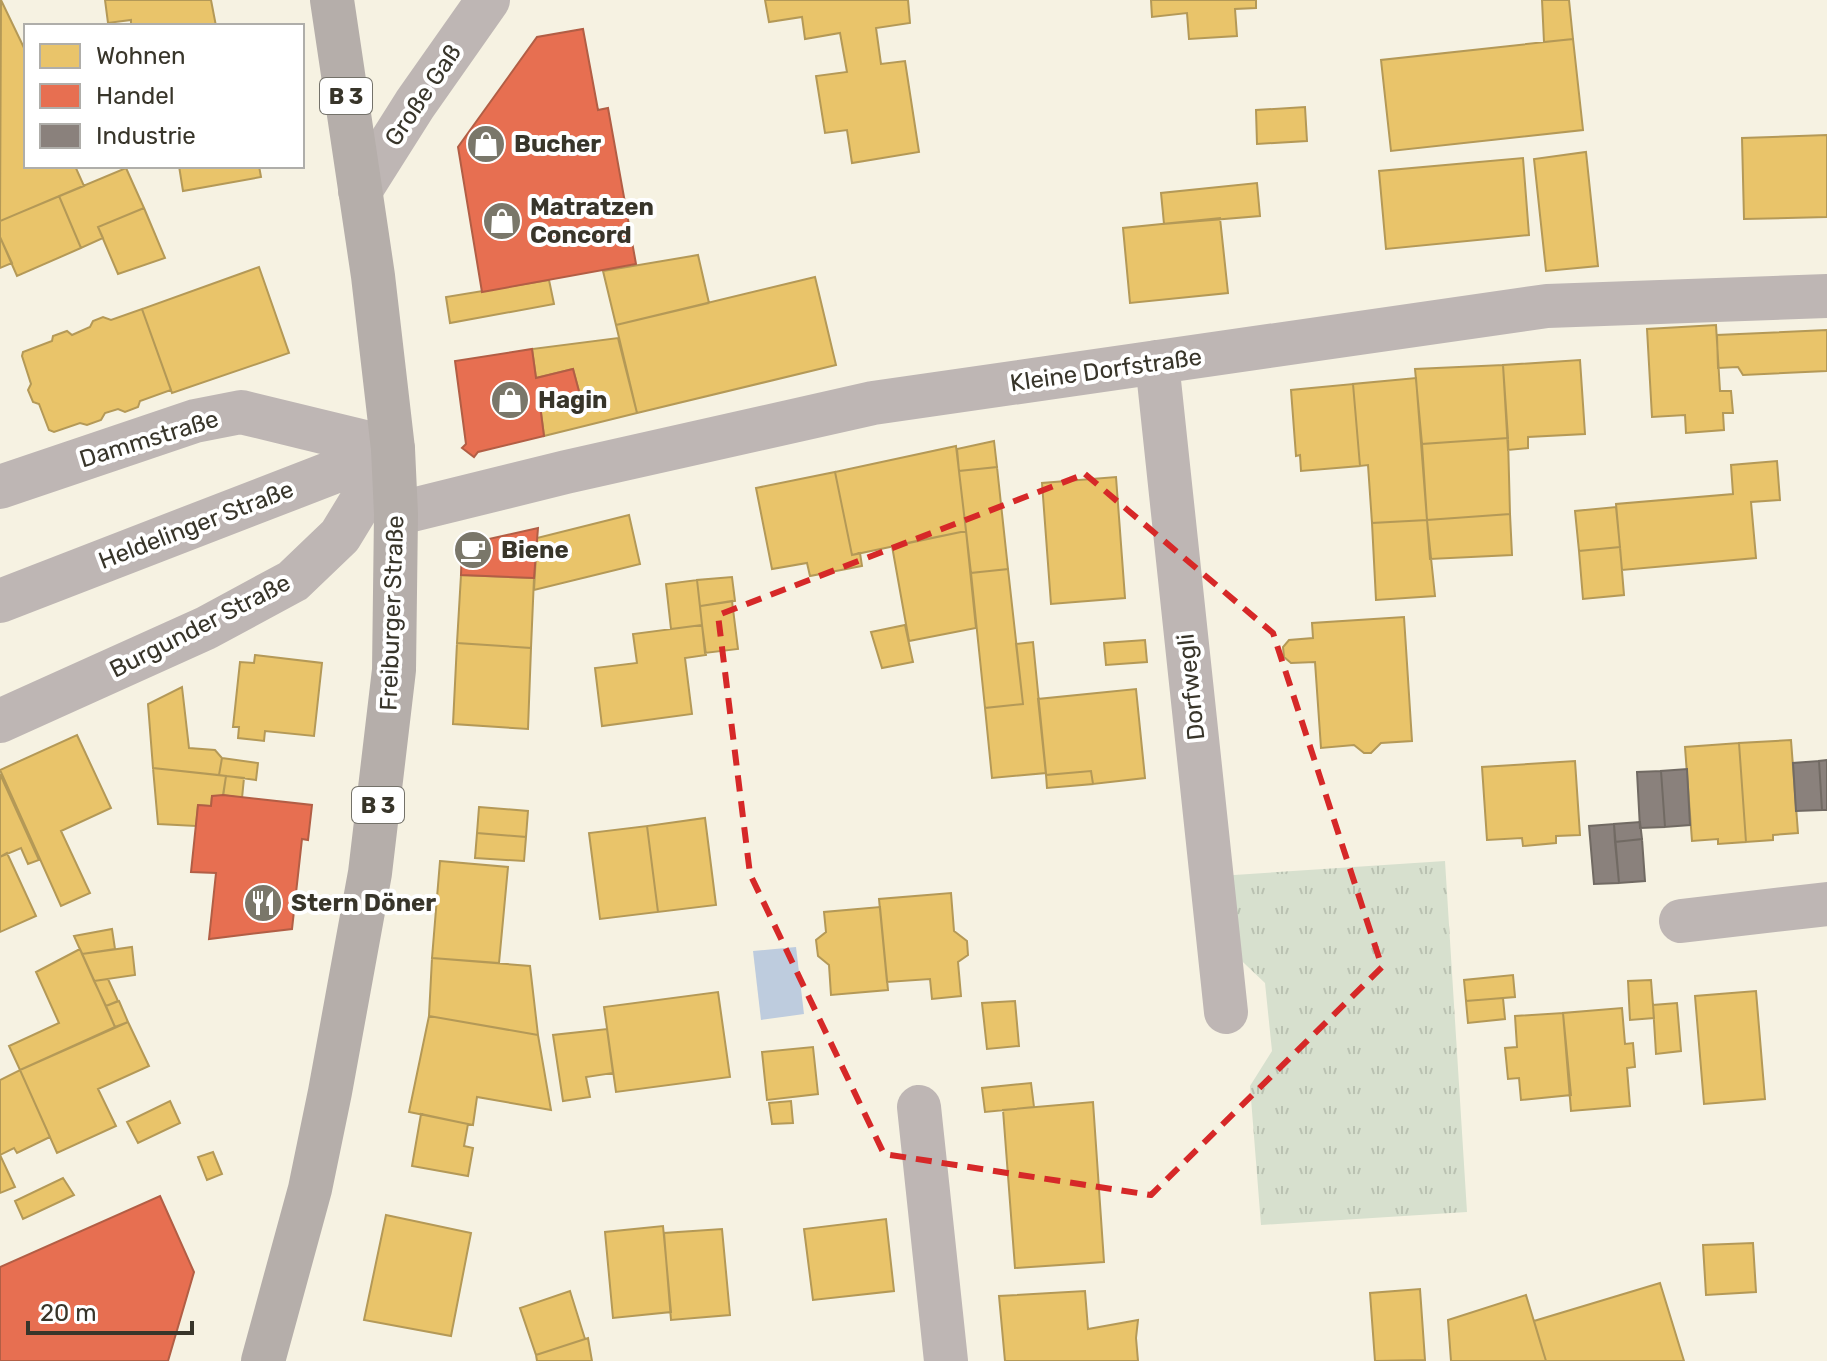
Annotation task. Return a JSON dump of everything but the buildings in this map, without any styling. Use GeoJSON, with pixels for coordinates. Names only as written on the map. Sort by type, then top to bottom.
{"type":"FeatureCollection","features":[{"type":"Feature","properties":{"kind":"main road","name":"Freiburger Straße"},"geometry":{"type":"LineString","coordinates":[[263,1361],[310,1189],[370,873],[394,670],[396,514],[393,449],[336,0]]}},
{"type":"Feature","properties":{"kind":"street","name":"Große Gaß"},"geometry":{"type":"LineString","coordinates":[[360,191],[415,104],[488,0]]}},
{"type":"Feature","properties":{"kind":"street","name":"Kleine Dorfstraße"},"geometry":{"type":"LineString","coordinates":[[396,514],[873,403],[1547,306],[1827,296]]}},
{"type":"Feature","properties":{"kind":"street","name":"Dorfwegli"},"geometry":{"type":"LineString","coordinates":[[1157,362],[1226,1012]]}},
{"type":"Feature","properties":{"kind":"street","name":"Dammstraße"},"geometry":{"type":"LineString","coordinates":[[0,487],[195,421],[241,412],[393,449]]}},
{"type":"Feature","properties":{"kind":"street","name":"Heldelinger Straße"},"geometry":{"type":"LineString","coordinates":[[0,601],[393,449]]}},
{"type":"Feature","properties":{"kind":"street","name":"Burgunder Straße"},"geometry":{"type":"LineString","coordinates":[[0,721],[206,628],[293,581],[340,536],[393,449]]}},
{"type":"Feature","properties":{"kind":"street"},"geometry":{"type":"LineString","coordinates":[[1681,921],[1827,904]]}},
{"type":"Feature","properties":{"kind":"street"},"geometry":{"type":"LineString","coordinates":[[919,1107],[946,1361]]}},
{"type":"Feature","properties":{"kind":"highlighted area"},"geometry":{"type":"Polygon","coordinates":[[[1085,474],[1273,633],[1382,967],[1151,1195],[884,1154],[750,874],[718,615],[1085,474]]]}},
{"type":"Feature","properties":{"kind":"green space"},"geometry":{"type":"Polygon","coordinates":[[[1445,861],[1467,1212],[1261,1225],[1250,1086],[1272,1051],[1265,983],[1226,946],[1219,876],[1445,861]]]}},
{"type":"Feature","properties":{"kind":"water"},"geometry":{"type":"Polygon","coordinates":[[[796,947],[804,1014],[761,1020],[753,951],[796,947]]]}},
{"type":"Feature","properties":{"kind":"place","name":"Bucher"},"geometry":{"type":"Point","coordinates":[486,144]}},
{"type":"Feature","properties":{"kind":"place","name":"Matratzen Concord"},"geometry":{"type":"Point","coordinates":[502,221]}},
{"type":"Feature","properties":{"kind":"place","name":"Hagin"},"geometry":{"type":"Point","coordinates":[510,400]}},
{"type":"Feature","properties":{"kind":"place","name":"Biene"},"geometry":{"type":"Point","coordinates":[473,550]}},
{"type":"Feature","properties":{"kind":"place","name":"Stern Döner"},"geometry":{"type":"Point","coordinates":[263,903]}}]}
